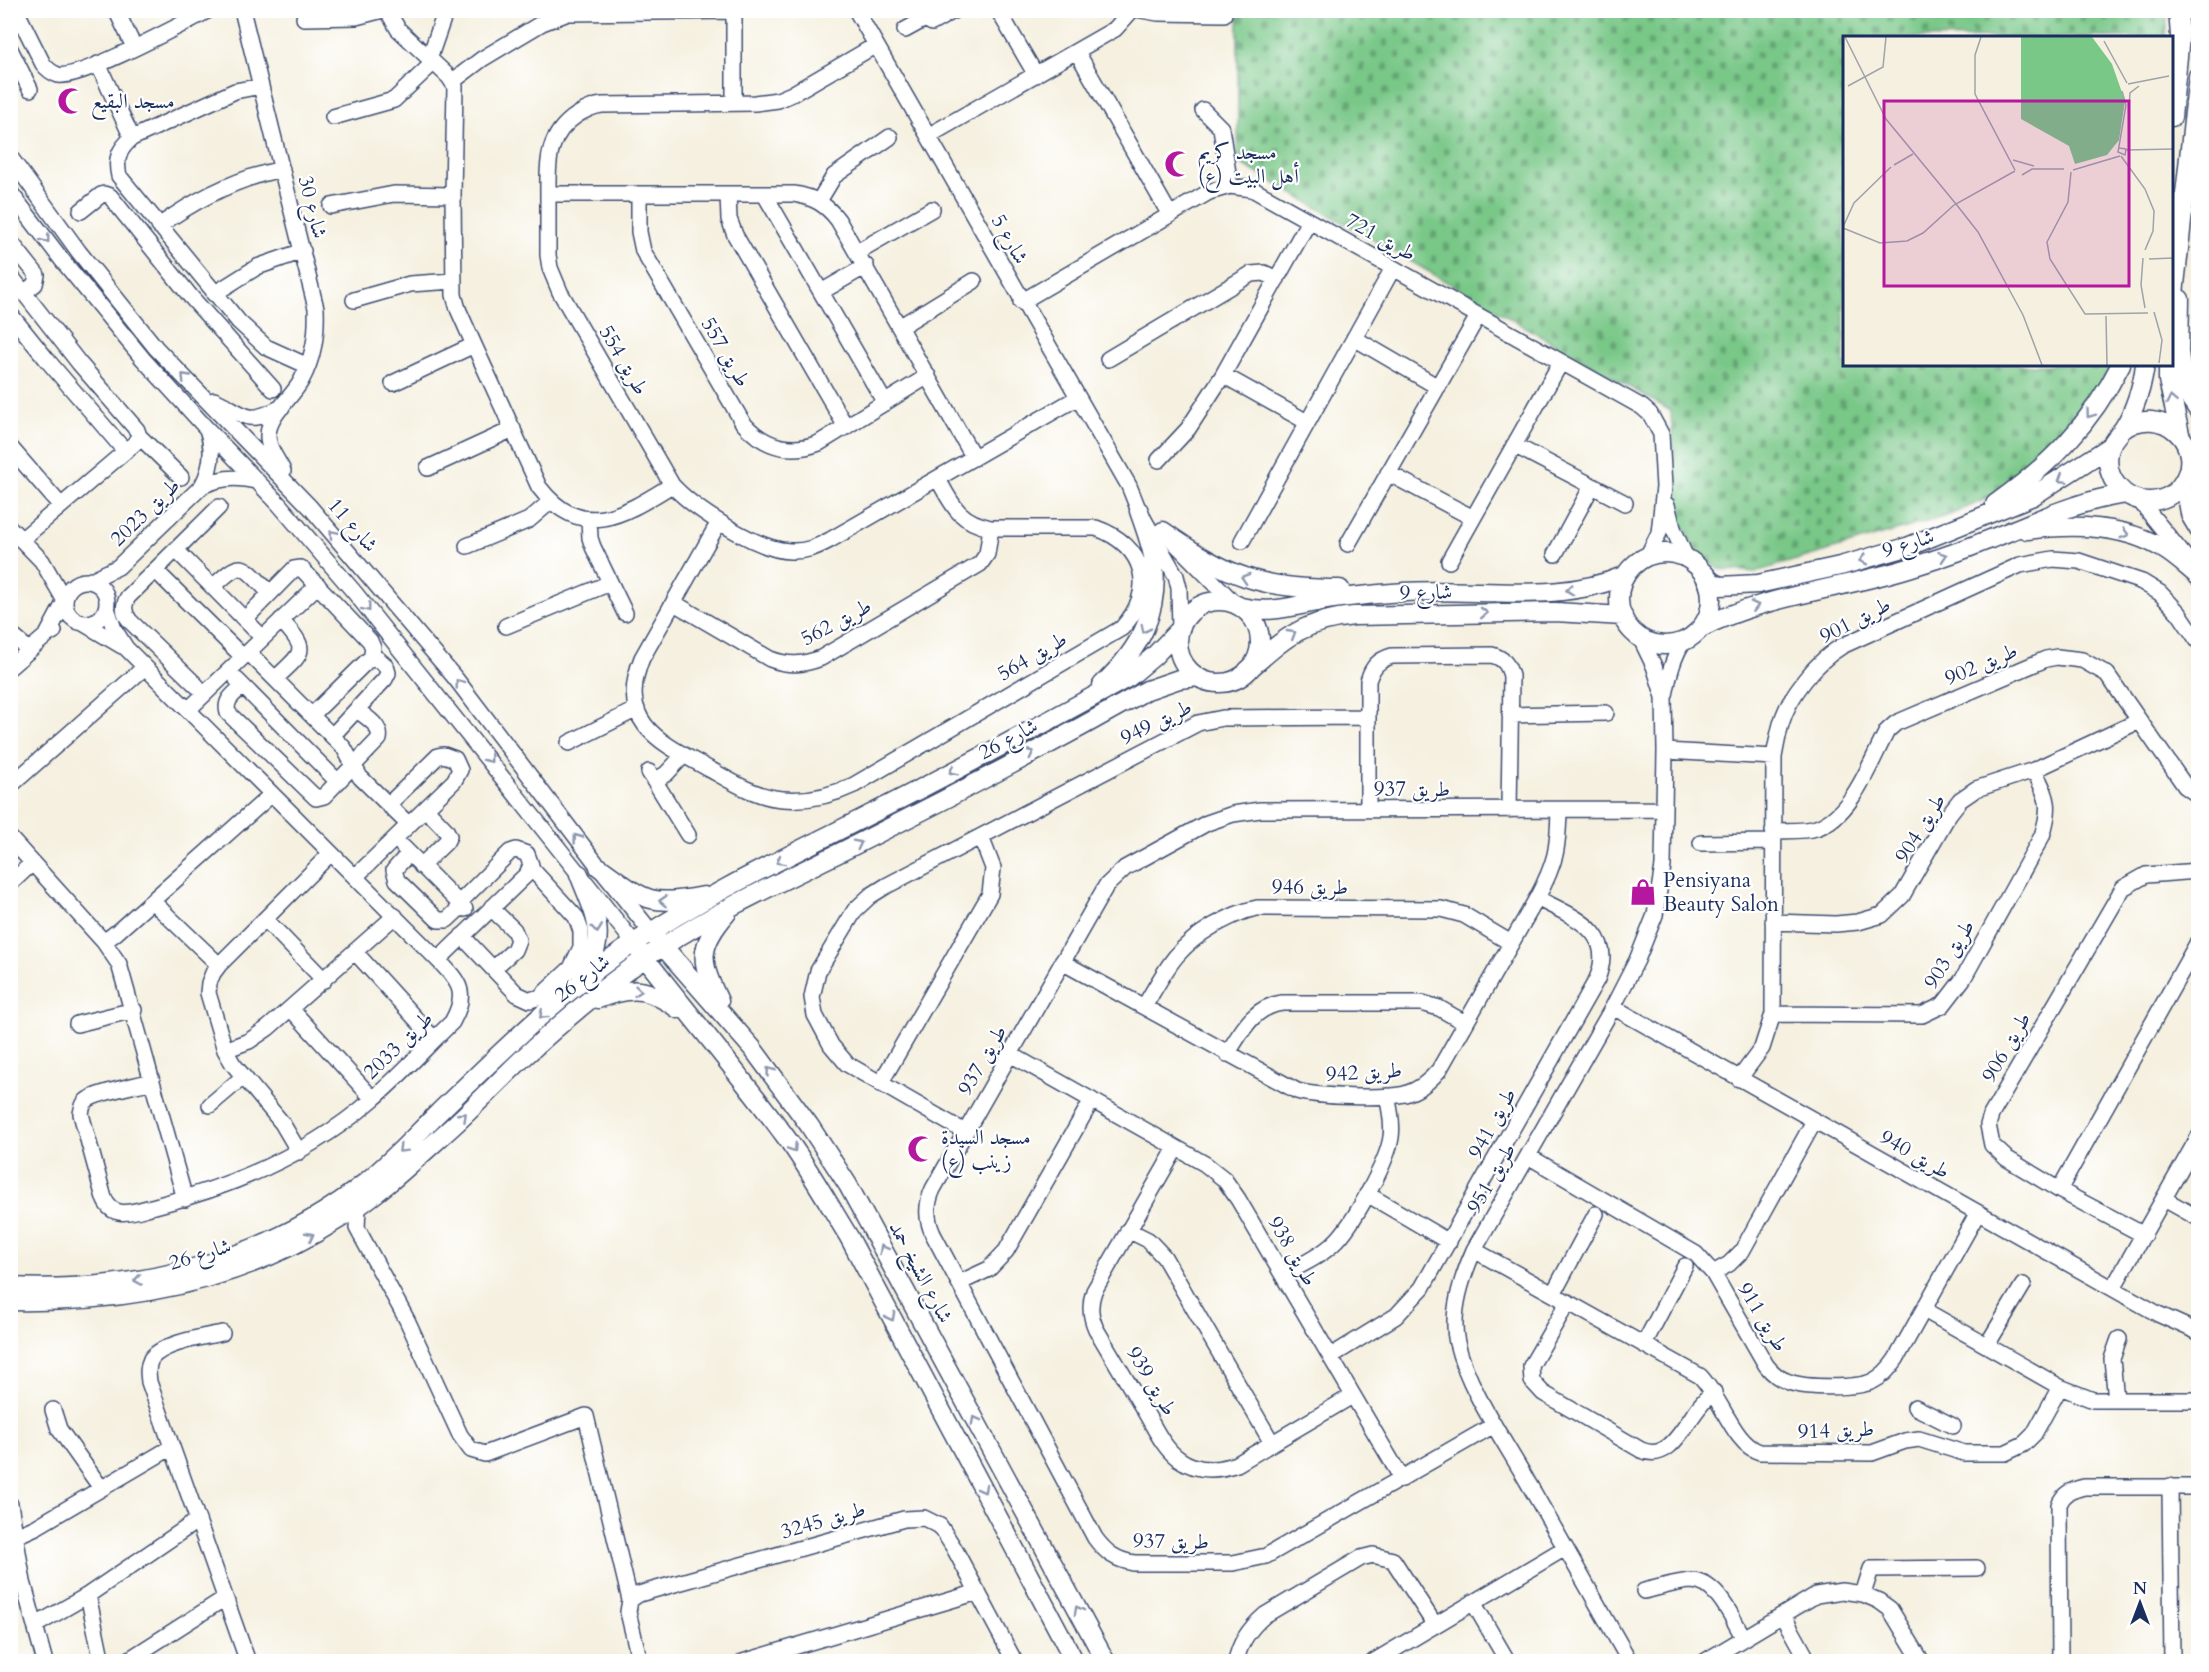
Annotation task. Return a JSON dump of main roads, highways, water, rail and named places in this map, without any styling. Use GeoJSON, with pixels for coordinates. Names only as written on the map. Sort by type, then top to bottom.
{"type":"FeatureCollection","features":[{"type":"Feature","properties":{"kind":"main road"},"geometry":{"type":"LineString","coordinates":[[2173,107],[2180,36],[2178,10]]}},
{"type":"Feature","properties":{"kind":"main road"},"geometry":{"type":"LineString","coordinates":[[2173,303],[2199,76]]}},
{"type":"Feature","properties":{"kind":"main road"},"geometry":{"type":"LineString","coordinates":[[2190,156],[2199,121]]}},
{"type":"Feature","properties":{"kind":"main road"},"geometry":{"type":"LineString","coordinates":[[2181,230],[2179,352],[2184,389],[2199,410]]}},
{"type":"Feature","properties":{"kind":"main road"},"geometry":{"type":"LineString","coordinates":[[1972,520],[2022,485],[2057,455],[2108,389],[2120,366]]}},
{"type":"Feature","properties":{"kind":"main road"},"geometry":{"type":"LineString","coordinates":[[2144,366],[2136,398],[2122,430],[2111,446],[2108,460],[2110,474],[2117,486],[2132,497],[2161,499],[2174,493],[2189,476],[2188,439],[2168,380],[2168,366]]}},
{"type":"Feature","properties":{"kind":"main road"},"geometry":{"type":"LineString","coordinates":[[2122,430],[2134,423],[2148,420],[2168,425],[2188,439]]}},
{"type":"Feature","properties":{"kind":"main road","name":"شارع 9"},"geometry":{"type":"LineString","coordinates":[[1702,573],[1720,586],[1758,584],[1840,566],[1907,547],[2033,496],[2111,446]]}},
{"type":"Feature","properties":{"kind":"main road","name":"شارع 9"},"geometry":{"type":"LineString","coordinates":[[1701,628],[1738,611],[1914,566],[2086,501],[2132,497]]}},
{"type":"Feature","properties":{"kind":"main road"},"geometry":{"type":"LineString","coordinates":[[1083,702],[1116,672],[1133,651],[1151,615],[1155,587],[1153,555],[1139,511]]}},
{"type":"Feature","properties":{"kind":"main road"},"geometry":{"type":"LineString","coordinates":[[2005,532],[2061,526],[2109,529],[2142,538],[2163,548],[2199,575]]}},
{"type":"Feature","properties":{"kind":"main road"},"geometry":{"type":"LineString","coordinates":[[1163,531],[1220,568],[1262,583],[1288,588],[1407,592]]}},
{"type":"Feature","properties":{"kind":"main road"},"geometry":{"type":"LineString","coordinates":[[1667,553],[1686,558],[1702,573],[1711,594],[1710,606],[1701,628],[1684,640],[1662,644],[1640,637],[1630,628],[1623,616],[1620,595],[1626,575],[1636,564],[1647,557],[1667,553]]}},
{"type":"Feature","properties":{"kind":"main road","name":"شارع 9"},"geometry":{"type":"LineString","coordinates":[[1238,606],[1265,611],[1280,610],[1347,597],[1407,592],[1574,591],[1610,582],[1626,575]]}},
{"type":"Feature","properties":{"kind":"main road"},"geometry":{"type":"LineString","coordinates":[[1215,601],[1238,606],[1250,615],[1257,626],[1260,638],[1257,656],[1247,671],[1239,677],[1218,683],[1198,677],[1189,671],[1179,652],[1179,629],[1186,616],[1197,607],[1215,601]]}},
{"type":"Feature","properties":{"kind":"main road","name":"شارع 9"},"geometry":{"type":"LineString","coordinates":[[1247,671],[1289,635],[1331,618],[1555,612],[1605,613],[1623,616]]}},
{"type":"Feature","properties":{"kind":"main road","name":"شارع 26"},"geometry":{"type":"LineString","coordinates":[[15,1304],[140,1294],[182,1284],[224,1273],[283,1249],[340,1219],[358,1207],[453,1126],[521,1060],[578,997],[634,943],[657,939],[1083,702],[1142,667],[1179,629]]}},
{"type":"Feature","properties":{"kind":"main road","name":"شارع 26"},"geometry":{"type":"LineString","coordinates":[[728,899],[908,819],[1147,690],[1179,679],[1198,677]]}},
{"type":"Feature","properties":{"kind":"main road"},"geometry":{"type":"LineString","coordinates":[[599,867],[636,894],[650,900],[672,902],[728,899]]}},
{"type":"Feature","properties":{"kind":"main road"},"geometry":{"type":"LineString","coordinates":[[579,874],[597,923],[598,941],[578,997],[642,990],[660,996],[697,1023]]}},
{"type":"Feature","properties":{"kind":"main road"},"geometry":{"type":"LineString","coordinates":[[728,899],[708,938],[705,953],[708,978],[729,1022]]}},
{"type":"Feature","properties":{"kind":"main road","name":"شارع 26"},"geometry":{"type":"LineString","coordinates":[[10,1287],[70,1287],[138,1281],[201,1267],[283,1234],[326,1210],[367,1181],[507,1047],[578,997],[645,958],[657,939]]}},
{"type":"Feature","properties":{"kind":"main road","name":"شارع الشيخ حمد"},"geometry":{"type":"LineString","coordinates":[[657,939],[753,1049],[791,1099],[848,1185],[1106,1662]]}},
{"type":"Feature","properties":{"kind":"main road"},"geometry":{"type":"LineString","coordinates":[[634,943],[786,1138],[849,1237],[1075,1662]]}},
{"type":"Feature","properties":{"kind":"place","name":"مسجد البقيع"},"geometry":{"type":"Point","coordinates":[71,101]}},
{"type":"Feature","properties":{"kind":"place","name":"مسجد كريم أهل البيت (ع)"},"geometry":{"type":"Point","coordinates":[1178,164]}},
{"type":"Feature","properties":{"kind":"place","name":"Pensiyana Beauty Salon"},"geometry":{"type":"Point","coordinates":[1643,892]}},
{"type":"Feature","properties":{"kind":"place","name":"مسجد السيدة زينب (ع)"},"geometry":{"type":"Point","coordinates":[921,1149]}}]}
